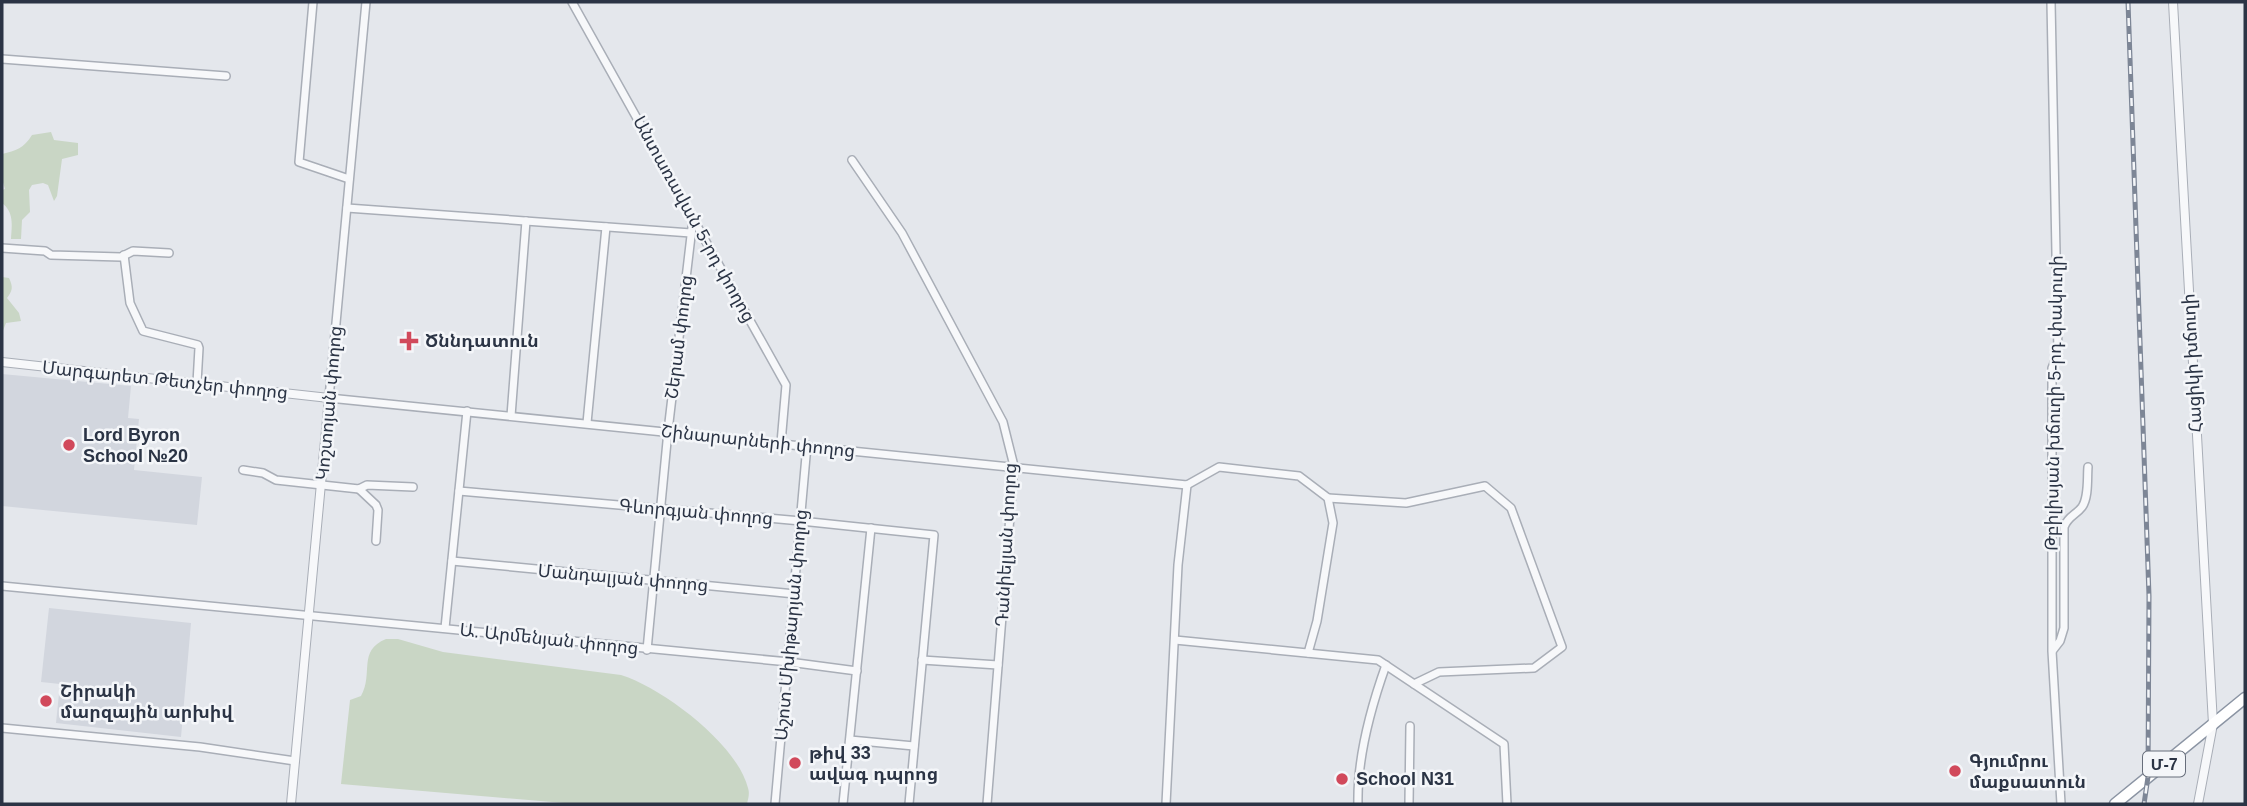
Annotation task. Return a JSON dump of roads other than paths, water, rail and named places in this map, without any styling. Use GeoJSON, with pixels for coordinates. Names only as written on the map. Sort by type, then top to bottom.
{"type":"FeatureCollection","features":[{"type":"Feature","properties":{"kind":"highway","name":"Մ-7"},"geometry":{"type":"LineString","coordinates":[[2115,804],[2245,698]]}},
{"type":"Feature","properties":{"kind":"street"},"geometry":{"type":"LineString","coordinates":[[313,2],[299,162],[349,179]]}},
{"type":"Feature","properties":{"kind":"street","name":"Կոշտոյան փողոց"},"geometry":{"type":"LineString","coordinates":[[291,804],[366,2]]}},
{"type":"Feature","properties":{"kind":"street","name":"Անտառավան 5-րդ փողոց"},"geometry":{"type":"LineString","coordinates":[[572,2],[786,385],[781,443]]}},
{"type":"Feature","properties":{"kind":"street","name":"Թբիլիսյան խճուղի 5-րդ փակուղի"},"geometry":{"type":"LineString","coordinates":[[2051,2],[2058,352],[2052,368],[2052,651],[2061,804]]}},
{"type":"Feature","properties":{"kind":"street","name":"Հացիկի խճուղի"},"geometry":{"type":"LineString","coordinates":[[2173,2],[2213,724],[2198,804]]}},
{"type":"Feature","properties":{"kind":"street"},"geometry":{"type":"LineString","coordinates":[[2,59],[226,76]]}},
{"type":"Feature","properties":{"kind":"street","name":"Դանիելյան փողոց"},"geometry":{"type":"LineString","coordinates":[[852,160],[902,233],[1003,422],[1014,466],[987,804]]}},
{"type":"Feature","properties":{"kind":"street"},"geometry":{"type":"LineString","coordinates":[[346,208],[691,233]]}},
{"type":"Feature","properties":{"kind":"street","name":"Շերամ փողոց"},"geometry":{"type":"LineString","coordinates":[[647,650],[668,432],[693,217]]}},
{"type":"Feature","properties":{"kind":"street"},"geometry":{"type":"LineString","coordinates":[[511,416],[526,221]]}},
{"type":"Feature","properties":{"kind":"street"},"geometry":{"type":"LineString","coordinates":[[587,423],[606,227]]}},
{"type":"Feature","properties":{"kind":"street"},"geometry":{"type":"LineString","coordinates":[[2,248],[45,251],[51,255],[121,257],[133,251],[169,253]]}},
{"type":"Feature","properties":{"kind":"street"},"geometry":{"type":"LineString","coordinates":[[124,255],[130,303],[143,331],[198,345],[197,383]]}},
{"type":"Feature","properties":{"kind":"street","name":"Մարգարետ Թետչեր փողոց"},"geometry":{"type":"LineString","coordinates":[[2,362],[329,398]]}},
{"type":"Feature","properties":{"kind":"street","name":"Շինարարների փողոց"},"geometry":{"type":"LineString","coordinates":[[329,398],[1186,485]]}},
{"type":"Feature","properties":{"kind":"street"},"geometry":{"type":"LineString","coordinates":[[445,628],[467,411]]}},
{"type":"Feature","properties":{"kind":"street","name":"Աշոտ Մխիթարյան փողոց"},"geometry":{"type":"LineString","coordinates":[[775,804],[807,445]]}},
{"type":"Feature","properties":{"kind":"street"},"geometry":{"type":"LineString","coordinates":[[1166,804],[1178,565],[1186,485],[1219,467],[1298,476],[1328,498],[1406,503],[1485,486],[1511,508],[1562,648],[1534,668],[1439,672],[1414,684]]}},
{"type":"Feature","properties":{"kind":"street"},"geometry":{"type":"LineString","coordinates":[[2052,651],[2060,641],[2064,628],[2064,527],[2067,519],[2082,508],[2086,498],[2088,467]]}},
{"type":"Feature","properties":{"kind":"street"},"geometry":{"type":"LineString","coordinates":[[243,470],[263,473],[275,480],[359,489],[367,485],[413,487]]}},
{"type":"Feature","properties":{"kind":"street"},"geometry":{"type":"LineString","coordinates":[[359,489],[378,510],[376,541]]}},
{"type":"Feature","properties":{"kind":"street","name":"Գևորգյան փողոց"},"geometry":{"type":"LineString","coordinates":[[459,491],[934,535],[922,660]]}},
{"type":"Feature","properties":{"kind":"street"},"geometry":{"type":"LineString","coordinates":[[1308,653],[1317,621],[1333,523],[1328,498]]}},
{"type":"Feature","properties":{"kind":"street"},"geometry":{"type":"LineString","coordinates":[[844,804],[871,528]]}},
{"type":"Feature","properties":{"kind":"street","name":"Մանդալյան փողոց"},"geometry":{"type":"LineString","coordinates":[[452,561],[795,594]]}},
{"type":"Feature","properties":{"kind":"street","name":"Ա. Արմենյան փողոց"},"geometry":{"type":"LineString","coordinates":[[2,586],[789,662],[857,671]]}},
{"type":"Feature","properties":{"kind":"street"},"geometry":{"type":"LineString","coordinates":[[1175,640],[1378,660],[1504,744],[1507,804]]}},
{"type":"Feature","properties":{"kind":"street"},"geometry":{"type":"LineString","coordinates":[[909,804],[922,660],[998,664]]}},
{"type":"Feature","properties":{"kind":"street"},"geometry":{"type":"LineString","coordinates":[[1358,804],[1358,781],[1377,692],[1386,665]]}},
{"type":"Feature","properties":{"kind":"street"},"geometry":{"type":"LineString","coordinates":[[1409,804],[1410,726]]}},
{"type":"Feature","properties":{"kind":"street"},"geometry":{"type":"LineString","coordinates":[[2,728],[200,747],[295,761]]}},
{"type":"Feature","properties":{"kind":"street"},"geometry":{"type":"LineString","coordinates":[[850,740],[914,746]]}},
{"type":"Feature","properties":{"kind":"railway"},"geometry":{"type":"LineString","coordinates":[[2128,2],[2149,596],[2148,777],[2144,804]]}},
{"type":"Feature","properties":{"kind":"place","name":"Ծննդատուն"},"geometry":{"type":"Point","coordinates":[409,341]}},
{"type":"Feature","properties":{"kind":"place","name":"Lord Byron School №20"},"geometry":{"type":"Point","coordinates":[69,445]}},
{"type":"Feature","properties":{"kind":"place","name":"Շիրակի մարզային արխիվ"},"geometry":{"type":"Point","coordinates":[46,701]}},
{"type":"Feature","properties":{"kind":"place","name":"թիվ 33 ավագ դպրոց"},"geometry":{"type":"Point","coordinates":[795,763]}},
{"type":"Feature","properties":{"kind":"place","name":"Գյումրու մաքսատուն"},"geometry":{"type":"Point","coordinates":[1955,771]}},
{"type":"Feature","properties":{"kind":"place","name":"School N31"},"geometry":{"type":"Point","coordinates":[1342,779]}}]}
